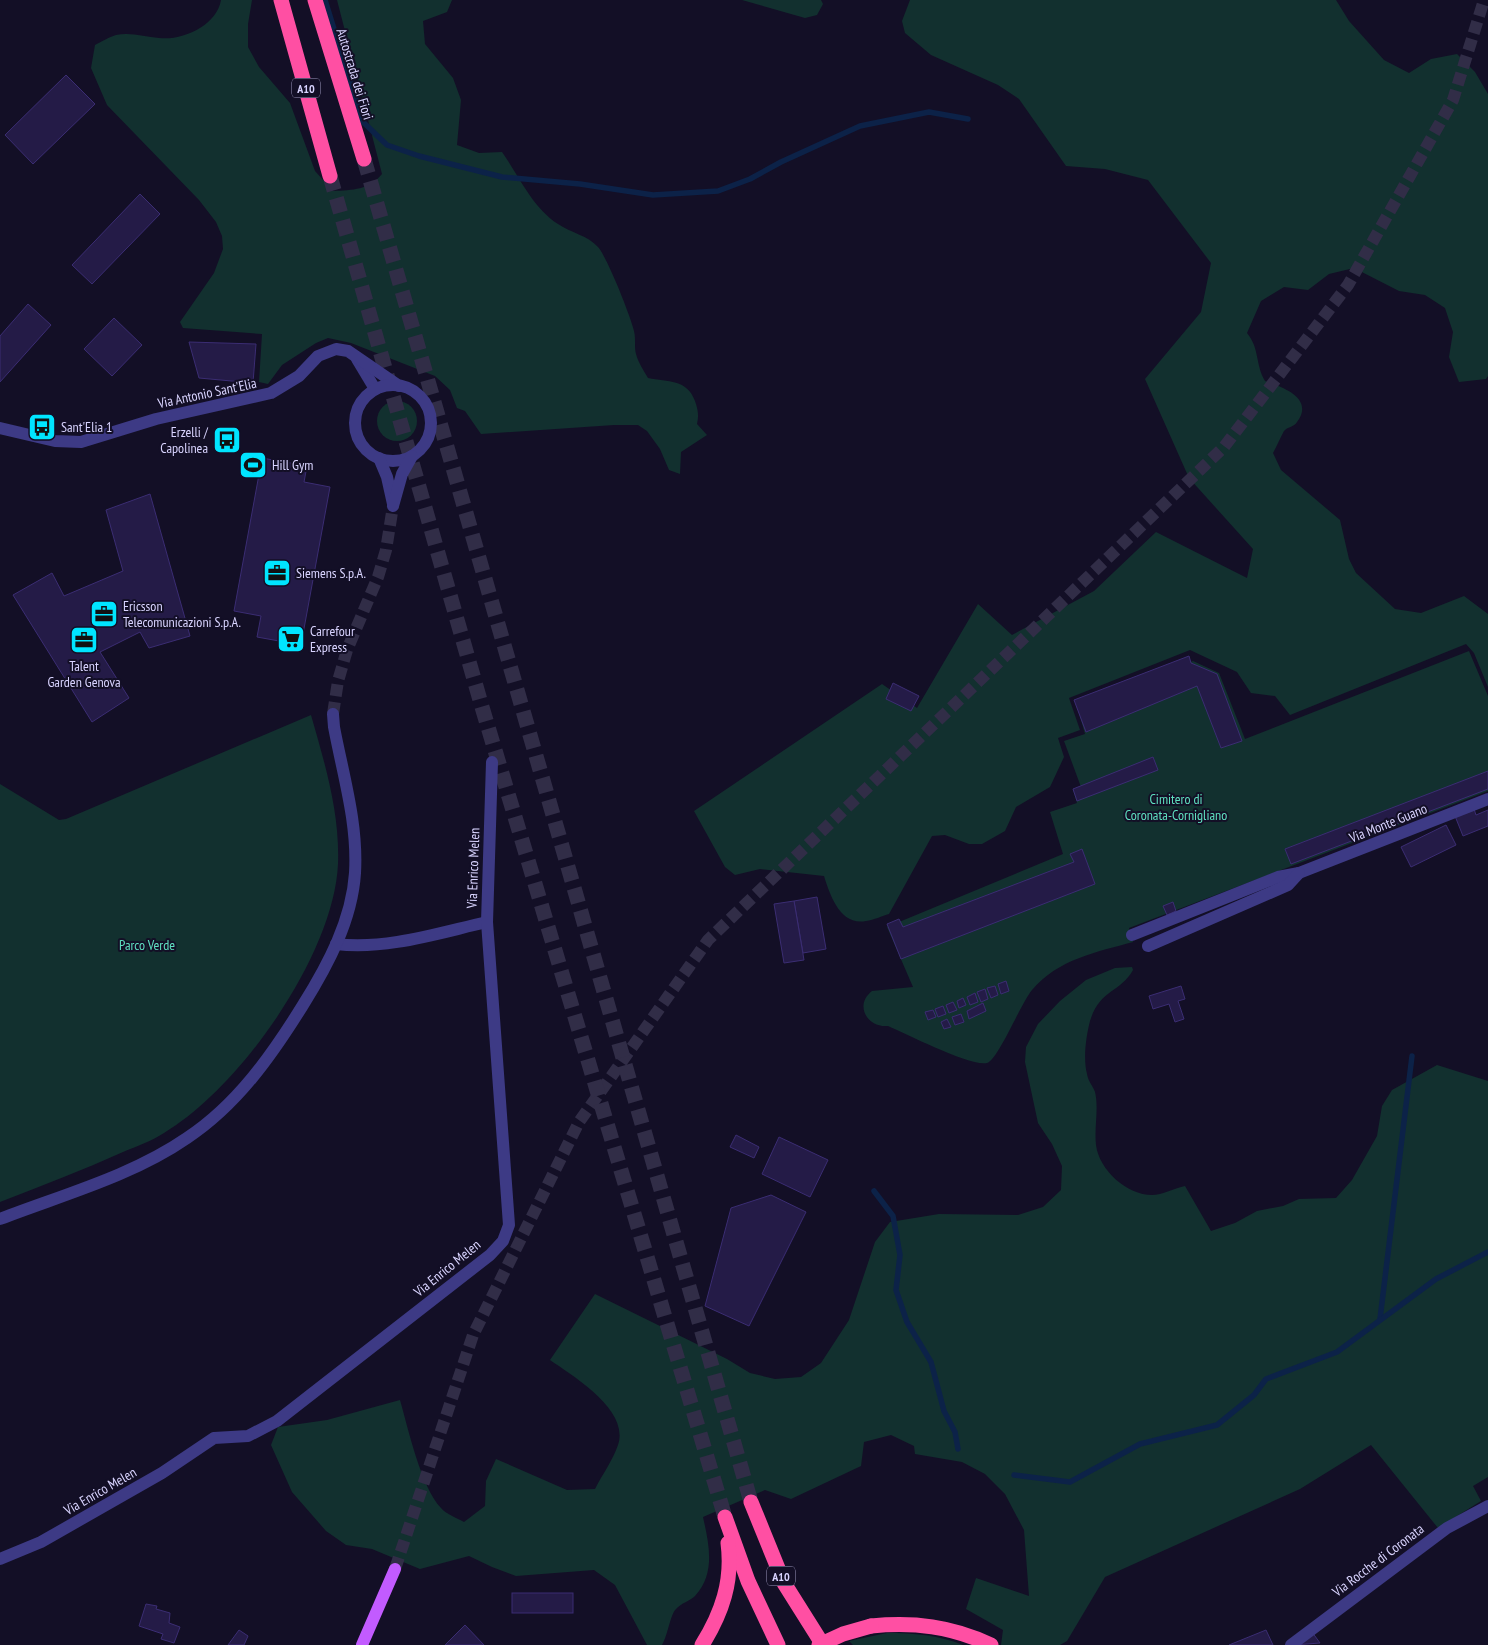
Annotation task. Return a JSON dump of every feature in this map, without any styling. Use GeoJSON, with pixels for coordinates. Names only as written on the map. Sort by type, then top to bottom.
{"type":"FeatureCollection","features":[{"type":"Feature","properties":{"kind":"highway","name":"A10"},"geometry":{"type":"LineString","coordinates":[[281,0],[330,176]]}},
{"type":"Feature","properties":{"kind":"highway","name":"Autostrada dei Fiori"},"geometry":{"type":"LineString","coordinates":[[316,0],[364,159]]}},
{"type":"Feature","properties":{"kind":"highway","name":"A10"},"geometry":{"type":"LineString","coordinates":[[751,1502],[784,1583],[823,1645]]}},
{"type":"Feature","properties":{"kind":"highway","name":"A10"},"geometry":{"type":"LineString","coordinates":[[702,1645],[716,1624],[726,1596],[731,1562],[725,1517],[748,1581],[778,1645]]}},
{"type":"Feature","properties":{"kind":"highway"},"geometry":{"type":"LineString","coordinates":[[819,1645],[871,1626],[914,1624],[948,1628],[990,1645]]}},
{"type":"Feature","properties":{"kind":"main road"},"geometry":{"type":"LineString","coordinates":[[362,1645],[395,1569]]}},
{"type":"Feature","properties":{"kind":"street","name":"Via Antonio Sant'Elia"},"geometry":{"type":"LineString","coordinates":[[0,428],[55,442],[81,442],[156,419],[270,393],[292,381],[318,356],[332,350],[342,349],[356,356],[399,386]]}},
{"type":"Feature","properties":{"kind":"street"},"geometry":{"type":"LineString","coordinates":[[356,356],[375,389]]}},
{"type":"Feature","properties":{"kind":"street"},"geometry":{"type":"LineString","coordinates":[[379,458],[387,477],[393,506],[402,474],[412,456],[427,441],[431,420],[429,411],[414,392],[399,386],[389,385],[375,389],[362,401],[355,421],[359,440],[364,447],[379,458],[396,461],[412,456]]}},
{"type":"Feature","properties":{"kind":"street"},"geometry":{"type":"LineString","coordinates":[[0,1219],[157,1157],[206,1124],[240,1092],[272,1052],[310,994],[336,944],[348,914],[355,870],[355,833],[333,714]]}},
{"type":"Feature","properties":{"kind":"street","name":"Via Enrico Melen"},"geometry":{"type":"LineString","coordinates":[[0,1560],[40,1542],[162,1473],[214,1438],[248,1436],[277,1421],[490,1255],[503,1242],[510,1225],[487,922],[492,762]]}},
{"type":"Feature","properties":{"kind":"street","name":"Via Monte Guano"},"geometry":{"type":"LineString","coordinates":[[1132,935],[1278,877],[1298,874],[1488,799]]}},
{"type":"Feature","properties":{"kind":"street","name":"Via Monte Guano"},"geometry":{"type":"LineString","coordinates":[[1148,946],[1288,885],[1298,874]]}},
{"type":"Feature","properties":{"kind":"street"},"geometry":{"type":"LineString","coordinates":[[336,944],[367,946],[398,942],[487,922]]}},
{"type":"Feature","properties":{"kind":"street","name":"Via Rocche di Coronata"},"geometry":{"type":"LineString","coordinates":[[1291,1645],[1447,1528],[1488,1506]]}},
{"type":"Feature","properties":{"kind":"green space"},"geometry":{"type":"Polygon","coordinates":[[[221,0],[252,0],[248,24],[248,47],[259,67],[290,103],[315,171],[333,191],[366,186],[382,174],[337,0],[452,0],[447,12],[423,21],[425,44],[453,78],[461,100],[457,145],[479,153],[502,152],[533,200],[549,217],[598,247],[613,274],[628,313],[635,334],[636,354],[648,378],[682,385],[692,394],[695,401],[698,415],[697,424],[707,435],[681,452],[680,474],[669,470],[660,449],[647,431],[638,425],[481,434],[465,411],[457,408],[450,390],[435,376],[351,343],[328,338],[316,343],[282,365],[268,384],[259,382],[262,334],[183,328],[180,322],[214,273],[223,249],[222,236],[216,222],[199,200],[107,105],[91,68],[95,45],[122,34],[168,38],[188,34],[206,24],[213,17],[221,0]]]}},
{"type":"Feature","properties":{"kind":"green space"},"geometry":{"type":"Polygon","coordinates":[[[742,0],[821,0],[823,4],[817,15],[805,18],[742,0]]]}},
{"type":"Feature","properties":{"kind":"green space"},"geometry":{"type":"Polygon","coordinates":[[[910,0],[1336,0],[1349,21],[1384,60],[1409,73],[1431,59],[1457,54],[1475,72],[1488,94],[1488,376],[1486,379],[1459,382],[1449,357],[1453,332],[1445,308],[1425,295],[1399,291],[1354,268],[1329,274],[1308,290],[1284,287],[1261,301],[1247,333],[1254,345],[1265,381],[1287,390],[1299,400],[1302,406],[1297,422],[1284,431],[1273,453],[1281,470],[1340,520],[1349,559],[1356,573],[1395,609],[1421,613],[1464,596],[1488,614],[1488,687],[1474,653],[1466,644],[1290,715],[1275,696],[1251,693],[1237,672],[1190,650],[1069,698],[1080,730],[1058,738],[1064,757],[1050,787],[1016,807],[1005,831],[982,844],[969,844],[945,835],[932,836],[889,914],[869,920],[857,921],[849,919],[838,908],[829,892],[824,876],[760,869],[735,875],[725,867],[694,811],[882,684],[917,708],[978,604],[1012,635],[1094,591],[1156,532],[1247,578],[1253,549],[1189,478],[1145,379],[1201,312],[1211,263],[1148,180],[1105,169],[1066,166],[1019,99],[998,85],[931,55],[905,33],[902,21],[910,0]]]}},
{"type":"Feature","properties":{"kind":"green space"},"geometry":{"type":"Polygon","coordinates":[[[401,401],[408,404],[414,410],[417,421],[416,429],[408,438],[401,441],[393,441],[386,438],[378,429],[377,417],[380,410],[389,402],[401,401]]]}},
{"type":"Feature","properties":{"kind":"green space","name":"Cimitero di Coronata-Cornigliano"},"geometry":{"type":"Polygon","coordinates":[[[1469,651],[1488,696],[1488,791],[1129,928],[1133,942],[1079,958],[1042,979],[1027,997],[997,1052],[992,1060],[987,1063],[967,1060],[888,1026],[881,1026],[874,1023],[865,1014],[864,1003],[872,991],[913,987],[887,927],[1063,854],[1050,812],[1077,803],[1073,790],[1081,787],[1064,741],[1085,734],[1077,706],[1193,661],[1219,673],[1245,739],[1469,651]]]}},
{"type":"Feature","properties":{"kind":"green space","name":"Parco Verde"},"geometry":{"type":"Polygon","coordinates":[[[311,715],[334,807],[337,826],[338,864],[333,900],[320,938],[301,977],[278,1015],[252,1051],[223,1084],[193,1112],[164,1133],[93,1165],[0,1202],[0,784],[59,820],[66,819],[311,715]]]}},
{"type":"Feature","properties":{"kind":"green space"},"geometry":{"type":"Polygon","coordinates":[[[1132,967],[1133,970],[1128,977],[1099,1003],[1090,1021],[1087,1034],[1085,1061],[1088,1077],[1096,1098],[1096,1145],[1098,1154],[1108,1172],[1133,1191],[1156,1195],[1185,1186],[1211,1231],[1235,1223],[1257,1211],[1283,1206],[1299,1199],[1336,1198],[1352,1180],[1377,1136],[1382,1106],[1392,1090],[1437,1065],[1488,1081],[1488,1477],[1473,1486],[1481,1501],[1438,1528],[1371,1445],[1300,1489],[1105,1577],[1067,1641],[1060,1645],[1001,1645],[1003,1630],[966,1609],[976,1578],[1029,1596],[1024,1530],[1005,1494],[985,1474],[962,1462],[915,1454],[914,1446],[891,1435],[864,1442],[861,1466],[791,1499],[765,1490],[703,1517],[709,1548],[706,1578],[695,1596],[680,1605],[674,1612],[662,1645],[647,1645],[615,1585],[594,1570],[516,1576],[469,1556],[420,1569],[372,1549],[346,1545],[326,1531],[292,1492],[271,1445],[278,1427],[327,1420],[400,1400],[416,1457],[427,1486],[443,1510],[464,1522],[485,1506],[486,1481],[496,1459],[567,1490],[595,1489],[618,1445],[619,1432],[616,1419],[597,1395],[550,1360],[595,1294],[727,1359],[750,1373],[775,1379],[801,1377],[821,1363],[849,1320],[875,1242],[890,1222],[939,1214],[1018,1215],[1043,1207],[1061,1190],[1062,1166],[1052,1144],[1038,1123],[1025,1062],[1026,1047],[1038,1024],[1060,1001],[1086,980],[1115,968],[1132,967]]]}},
{"type":"Feature","properties":{"kind":"green space"},"geometry":{"type":"Polygon","coordinates":[[[887,1633],[925,1635],[963,1645],[853,1645],[849,1641],[887,1633]]]}},
{"type":"Feature","properties":{"kind":"building"},"geometry":{"type":"Polygon","coordinates":[[[66,75],[95,104],[33,164],[5,135],[66,75]]]}},
{"type":"Feature","properties":{"kind":"building"},"geometry":{"type":"Polygon","coordinates":[[[140,194],[160,214],[92,284],[72,265],[140,194]]]}},
{"type":"Feature","properties":{"kind":"building"},"geometry":{"type":"Polygon","coordinates":[[[28,304],[51,325],[0,382],[0,336],[28,304]]]}},
{"type":"Feature","properties":{"kind":"building"},"geometry":{"type":"Polygon","coordinates":[[[114,318],[142,345],[112,376],[84,349],[114,318]]]}},
{"type":"Feature","properties":{"kind":"building"},"geometry":{"type":"Polygon","coordinates":[[[189,342],[256,344],[253,383],[199,378],[189,342]]]}},
{"type":"Feature","properties":{"kind":"building","name":"Siemens S.p.A."},"geometry":{"type":"Polygon","coordinates":[[[262,458],[307,466],[304,482],[330,487],[301,645],[257,637],[261,616],[234,611],[262,458]]]}},
{"type":"Feature","properties":{"kind":"building","name":"Ericsson Telecomunicazioni S.p.A."},"geometry":{"type":"Polygon","coordinates":[[[150,494],[190,636],[149,648],[140,632],[100,652],[129,698],[92,722],[13,595],[52,573],[64,596],[123,571],[106,510],[150,494]]]}},
{"type":"Feature","properties":{"kind":"building"},"geometry":{"type":"Polygon","coordinates":[[[1189,656],[1191,663],[1217,674],[1242,741],[1221,748],[1197,686],[1086,732],[1074,700],[1189,656]]]}},
{"type":"Feature","properties":{"kind":"building"},"geometry":{"type":"Polygon","coordinates":[[[893,683],[919,696],[911,711],[886,699],[893,683]]]}},
{"type":"Feature","properties":{"kind":"building"},"geometry":{"type":"Polygon","coordinates":[[[1153,757],[1158,770],[1077,801],[1073,789],[1153,757]]]}},
{"type":"Feature","properties":{"kind":"building"},"geometry":{"type":"Polygon","coordinates":[[[1488,771],[1488,789],[1291,864],[1285,849],[1488,771]]]}},
{"type":"Feature","properties":{"kind":"building"},"geometry":{"type":"Polygon","coordinates":[[[1474,809],[1476,815],[1488,810],[1488,826],[1463,836],[1455,816],[1474,809]]]}},
{"type":"Feature","properties":{"kind":"building"},"geometry":{"type":"Polygon","coordinates":[[[1446,825],[1456,845],[1411,867],[1401,847],[1446,825]]]}},
{"type":"Feature","properties":{"kind":"building"},"geometry":{"type":"Polygon","coordinates":[[[1082,849],[1095,884],[901,959],[887,924],[899,919],[903,927],[1074,862],[1070,854],[1082,849]]]}},
{"type":"Feature","properties":{"kind":"building"},"geometry":{"type":"Polygon","coordinates":[[[817,897],[826,949],[803,953],[794,901],[817,897]]]}},
{"type":"Feature","properties":{"kind":"building"},"geometry":{"type":"Polygon","coordinates":[[[794,901],[804,960],[784,963],[774,904],[794,901]]]}},
{"type":"Feature","properties":{"kind":"building"},"geometry":{"type":"Polygon","coordinates":[[[1173,902],[1176,911],[1167,915],[1163,906],[1173,902]]]}},
{"type":"Feature","properties":{"kind":"building"},"geometry":{"type":"Polygon","coordinates":[[[1006,981],[1009,991],[1001,994],[998,984],[1006,981]]]}},
{"type":"Feature","properties":{"kind":"building"},"geometry":{"type":"Polygon","coordinates":[[[995,986],[998,995],[991,998],[987,988],[995,986]]]}},
{"type":"Feature","properties":{"kind":"building"},"geometry":{"type":"Polygon","coordinates":[[[1181,986],[1185,999],[1178,1001],[1184,1019],[1175,1022],[1169,1004],[1153,1009],[1149,996],[1181,986]]]}},
{"type":"Feature","properties":{"kind":"building"},"geometry":{"type":"Polygon","coordinates":[[[985,989],[988,999],[981,1002],[977,992],[985,989]]]}},
{"type":"Feature","properties":{"kind":"building"},"geometry":{"type":"Polygon","coordinates":[[[975,993],[978,1002],[970,1005],[967,997],[975,993]]]}},
{"type":"Feature","properties":{"kind":"building"},"geometry":{"type":"Polygon","coordinates":[[[963,998],[966,1005],[959,1008],[957,1001],[963,998]]]}},
{"type":"Feature","properties":{"kind":"building"},"geometry":{"type":"Polygon","coordinates":[[[953,1002],[957,1010],[949,1013],[946,1005],[953,1002]]]}},
{"type":"Feature","properties":{"kind":"building"},"geometry":{"type":"Polygon","coordinates":[[[983,1003],[986,1011],[969,1019],[967,1011],[983,1003]]]}},
{"type":"Feature","properties":{"kind":"building"},"geometry":{"type":"Polygon","coordinates":[[[943,1006],[946,1014],[938,1017],[935,1009],[943,1006]]]}},
{"type":"Feature","properties":{"kind":"building"},"geometry":{"type":"Polygon","coordinates":[[[933,1010],[936,1017],[928,1020],[925,1012],[933,1010]]]}},
{"type":"Feature","properties":{"kind":"building"},"geometry":{"type":"Polygon","coordinates":[[[961,1014],[964,1022],[955,1025],[952,1017],[961,1014]]]}},
{"type":"Feature","properties":{"kind":"building"},"geometry":{"type":"Polygon","coordinates":[[[947,1019],[951,1027],[944,1029],[941,1022],[947,1019]]]}},
{"type":"Feature","properties":{"kind":"building"},"geometry":{"type":"Polygon","coordinates":[[[736,1135],[759,1147],[754,1158],[730,1147],[736,1135]]]}},
{"type":"Feature","properties":{"kind":"building"},"geometry":{"type":"Polygon","coordinates":[[[779,1137],[828,1160],[810,1197],[762,1174],[779,1137]]]}},
{"type":"Feature","properties":{"kind":"building"},"geometry":{"type":"Polygon","coordinates":[[[771,1195],[806,1212],[749,1326],[705,1306],[731,1208],[771,1195]]]}},
{"type":"Feature","properties":{"kind":"building"},"geometry":{"type":"Polygon","coordinates":[[[512,1593],[573,1593],[573,1613],[512,1613],[512,1593]]]}},
{"type":"Feature","properties":{"kind":"building"},"geometry":{"type":"Polygon","coordinates":[[[146,1604],[157,1606],[156,1609],[170,1613],[169,1623],[180,1627],[174,1643],[161,1639],[163,1634],[139,1626],[146,1604]]]}},
{"type":"Feature","properties":{"kind":"building"},"geometry":{"type":"Polygon","coordinates":[[[465,1625],[484,1645],[445,1645],[465,1625]]]}},
{"type":"Feature","properties":{"kind":"building"},"geometry":{"type":"Polygon","coordinates":[[[239,1630],[248,1636],[244,1645],[228,1645],[239,1630]]]}},
{"type":"Feature","properties":{"kind":"building"},"geometry":{"type":"Polygon","coordinates":[[[1266,1630],[1273,1645],[1229,1645],[1266,1630]]]}},
{"type":"Feature","properties":{"kind":"building"},"geometry":{"type":"Polygon","coordinates":[[[1312,1632],[1320,1643],[1294,1645],[1312,1632]]]}},
{"type":"Feature","properties":{"kind":"waterway"},"geometry":{"type":"LineString","coordinates":[[325,0],[363,122],[387,145],[419,156],[502,177],[580,184],[653,195],[718,191],[750,179],[781,162],[860,126],[929,112],[968,119]]}},
{"type":"Feature","properties":{"kind":"waterway"},"geometry":{"type":"LineString","coordinates":[[1380,1319],[1412,1056]]}},
{"type":"Feature","properties":{"kind":"waterway"},"geometry":{"type":"LineString","coordinates":[[874,1191],[893,1216],[900,1255],[896,1290],[907,1322],[931,1362],[944,1411],[955,1432],[958,1449]]}},
{"type":"Feature","properties":{"kind":"waterway"},"geometry":{"type":"LineString","coordinates":[[1014,1475],[1070,1482],[1140,1444],[1217,1425],[1254,1395],[1266,1379],[1337,1352],[1436,1279],[1488,1252]]}},
{"type":"Feature","properties":{"kind":"tunnel"},"geometry":{"type":"LineString","coordinates":[[395,1569],[473,1335],[579,1122],[708,940],[1224,447],[1348,285],[1453,100],[1484,0]]}},
{"type":"Feature","properties":{"kind":"tunnel"},"geometry":{"type":"LineString","coordinates":[[364,159],[751,1502]]}},
{"type":"Feature","properties":{"kind":"tunnel"},"geometry":{"type":"LineString","coordinates":[[330,176],[482,707],[725,1517]]}},
{"type":"Feature","properties":{"kind":"tunnel"},"geometry":{"type":"LineString","coordinates":[[333,714],[338,681],[347,650],[378,577],[386,550],[393,506]]}},
{"type":"Feature","properties":{"kind":"place","name":"Sant'Elia 1"},"geometry":{"type":"Point","coordinates":[42,427]}},
{"type":"Feature","properties":{"kind":"place","name":"Erzelli / Capolinea"},"geometry":{"type":"Point","coordinates":[227,440]}},
{"type":"Feature","properties":{"kind":"place","name":"Hill Gym"},"geometry":{"type":"Point","coordinates":[253,465]}},
{"type":"Feature","properties":{"kind":"place","name":"Siemens S.p.A."},"geometry":{"type":"Point","coordinates":[277,573]}},
{"type":"Feature","properties":{"kind":"place","name":"Ericsson Telecomunicazioni S.p.A."},"geometry":{"type":"Point","coordinates":[104,614]}},
{"type":"Feature","properties":{"kind":"place","name":"Carrefour Express"},"geometry":{"type":"Point","coordinates":[291,639]}},
{"type":"Feature","properties":{"kind":"place","name":"Talent Garden Genova"},"geometry":{"type":"Point","coordinates":[84,640]}}]}
